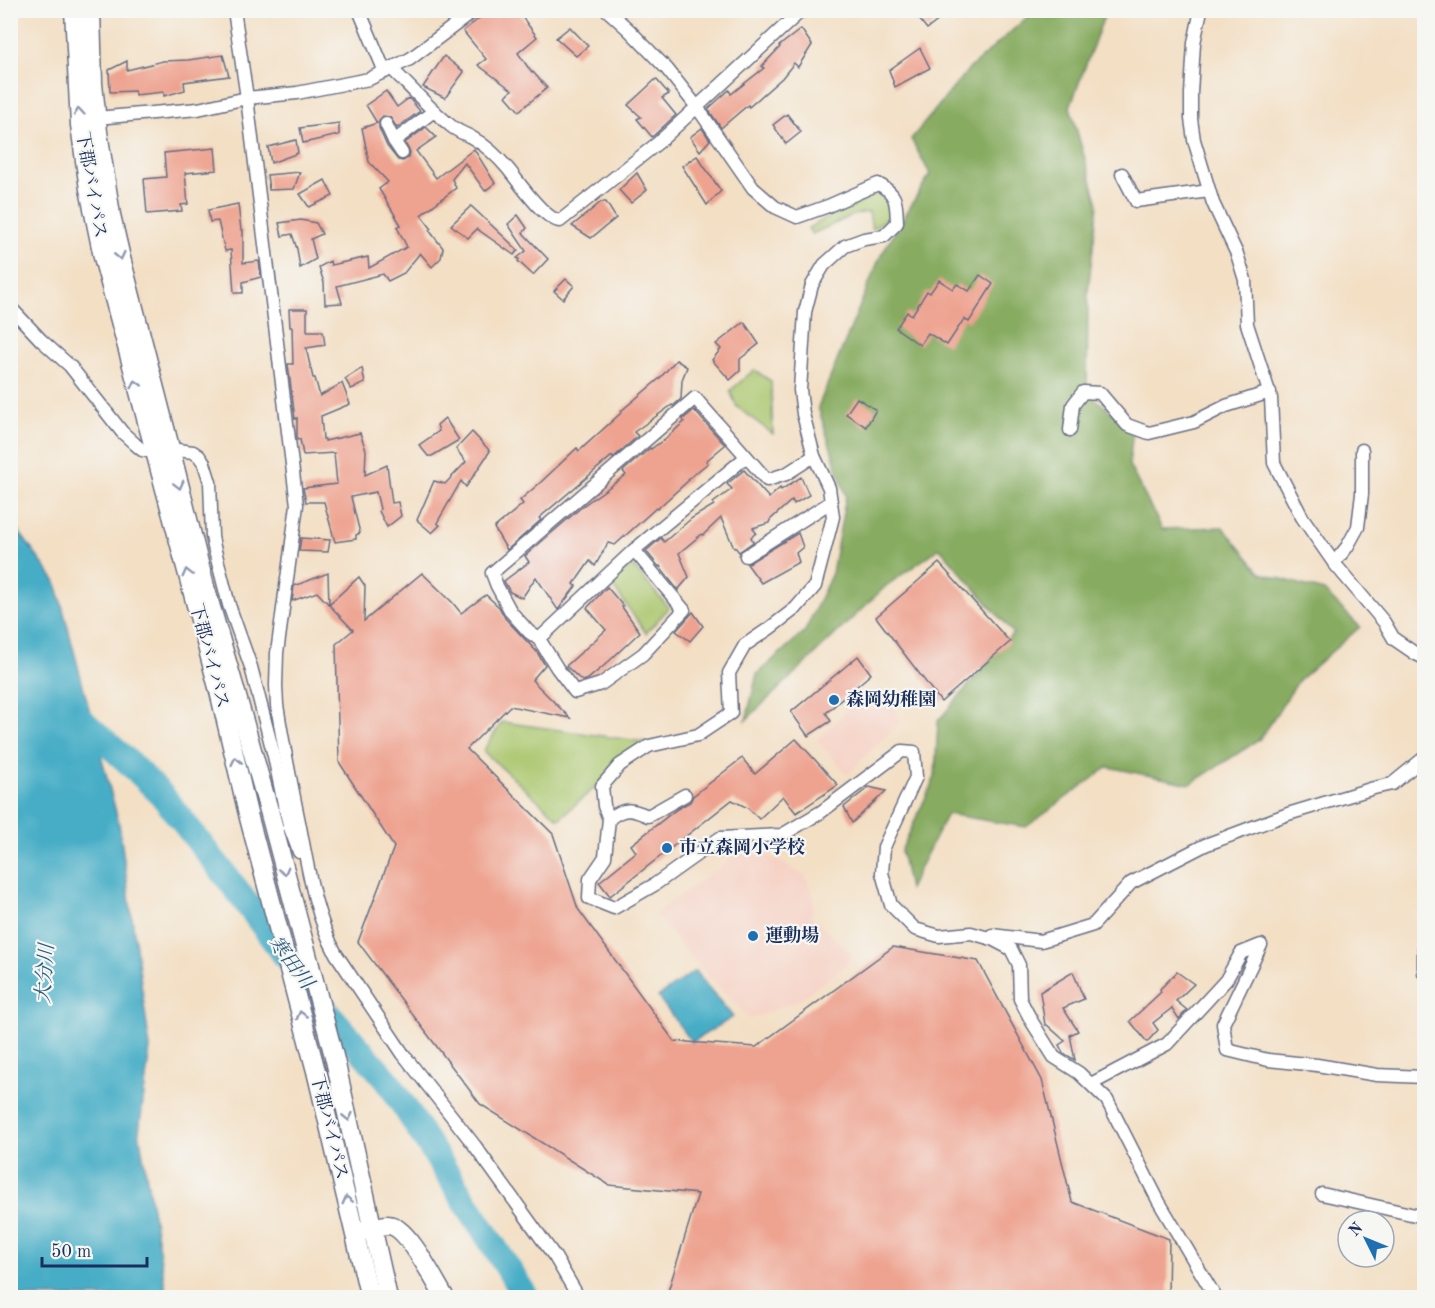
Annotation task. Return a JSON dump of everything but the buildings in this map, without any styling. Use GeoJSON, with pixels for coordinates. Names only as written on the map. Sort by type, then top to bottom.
{"type":"FeatureCollection","features":[{"type":"Feature","properties":{"kind":"street","name":"下郡バイパス"},"geometry":{"type":"LineString","coordinates":[[74,10],[78,99],[89,189],[103,257],[162,450],[249,819],[316,1071],[364,1231],[370,1298]]}},
{"type":"Feature","properties":{"kind":"street"},"geometry":{"type":"LineString","coordinates":[[91,10],[93,84],[101,157],[111,214],[162,450],[205,587],[270,814],[335,1060],[364,1231],[388,1298]]}},
{"type":"Feature","properties":{"kind":"street"},"geometry":{"type":"LineString","coordinates":[[234,10],[297,505],[277,653],[276,685],[277,705],[311,884],[327,937],[336,954],[403,1054],[475,1146],[555,1257],[579,1298]]}},
{"type":"Feature","properties":{"kind":"street"},"geometry":{"type":"LineString","coordinates":[[359,10],[388,70],[454,129],[473,138],[490,151],[508,168],[545,212],[553,220],[560,221],[659,141],[802,10]]}},
{"type":"Feature","properties":{"kind":"street"},"geometry":{"type":"LineString","coordinates":[[96,118],[198,109],[369,79],[410,59],[475,10]]}},
{"type":"Feature","properties":{"kind":"street"},"geometry":{"type":"LineString","coordinates":[[607,10],[667,69],[697,107],[753,188],[775,207],[798,217],[878,184],[888,189],[896,202],[897,223],[884,236],[864,239],[845,246],[824,265],[812,285],[805,312],[800,390],[803,414],[814,456],[829,488],[833,517],[815,586],[796,608],[745,645],[729,673],[731,713],[698,735],[649,746],[620,765],[602,786],[604,806],[609,819],[605,857],[590,879],[589,898],[614,908],[654,885],[720,838],[782,835],[821,812],[902,751],[914,752],[916,777],[884,847],[882,873],[891,905],[915,930],[939,936],[971,933],[1041,941],[1093,925],[1131,883],[1205,845],[1288,814],[1392,784],[1425,758]]}},
{"type":"Feature","properties":{"kind":"street"},"geometry":{"type":"LineString","coordinates":[[1201,10],[1194,43],[1191,93],[1194,140],[1209,191],[1237,254],[1245,280],[1247,324],[1271,398],[1274,463],[1302,517],[1334,563],[1384,622],[1394,639],[1425,658]]}},
{"type":"Feature","properties":{"kind":"street"},"geometry":{"type":"LineString","coordinates":[[394,141],[434,111]]}},
{"type":"Feature","properties":{"kind":"street"},"geometry":{"type":"LineString","coordinates":[[386,124],[402,153]]}},
{"type":"Feature","properties":{"kind":"street"},"geometry":{"type":"LineString","coordinates":[[1122,174],[1136,201],[1209,191]]}},
{"type":"Feature","properties":{"kind":"street"},"geometry":{"type":"LineString","coordinates":[[10,307],[70,366],[122,432],[142,450],[193,452],[199,456],[207,471],[214,546],[230,605],[254,677],[290,828],[311,884]]}},
{"type":"Feature","properties":{"kind":"street"},"geometry":{"type":"LineString","coordinates":[[1070,430],[1073,405],[1083,392],[1100,393],[1127,425],[1149,433],[1194,422],[1226,406],[1269,392]]}},
{"type":"Feature","properties":{"kind":"street"},"geometry":{"type":"LineString","coordinates":[[634,550],[684,610],[643,654],[601,684],[575,692],[539,639],[529,632],[511,612],[492,573],[695,398],[767,480],[786,474],[814,456]]}},
{"type":"Feature","properties":{"kind":"street"},"geometry":{"type":"LineString","coordinates":[[1334,563],[1347,548],[1358,527],[1362,494],[1362,450]]}},
{"type":"Feature","properties":{"kind":"street"},"geometry":{"type":"LineString","coordinates":[[539,639],[634,550],[746,457]]}},
{"type":"Feature","properties":{"kind":"street"},"geometry":{"type":"LineString","coordinates":[[746,556],[831,502]]}},
{"type":"Feature","properties":{"kind":"street"},"geometry":{"type":"LineString","coordinates":[[609,819],[618,812],[632,810],[648,816],[685,795]]}},
{"type":"Feature","properties":{"kind":"street"},"geometry":{"type":"LineString","coordinates":[[971,933],[992,939],[1011,949],[1019,966],[1020,999],[1032,1022],[1054,1057],[1079,1073],[1107,1100],[1159,1202],[1216,1298]]}},
{"type":"Feature","properties":{"kind":"street"},"geometry":{"type":"LineString","coordinates":[[1090,1084],[1167,1044],[1226,980],[1240,953],[1261,945],[1223,1024],[1227,1050],[1268,1060],[1377,1075],[1425,1077]]}},
{"type":"Feature","properties":{"kind":"street"},"geometry":{"type":"LineString","coordinates":[[1425,948],[1425,973]]}},
{"type":"Feature","properties":{"kind":"street"},"geometry":{"type":"LineString","coordinates":[[1322,1194],[1425,1217]]}},
{"type":"Feature","properties":{"kind":"street"},"geometry":{"type":"LineString","coordinates":[[364,1231],[388,1225],[404,1233],[445,1298]]}},
{"type":"Feature","properties":{"kind":"shaded area"},"geometry":{"type":"Polygon","coordinates":[[[866,691],[895,705],[899,723],[847,775],[817,740],[866,691]]]}},
{"type":"Feature","properties":{"kind":"shaded area","name":"運動場"},"geometry":{"type":"Polygon","coordinates":[[[750,845],[805,876],[814,897],[812,917],[853,955],[844,967],[797,1001],[750,1019],[708,976],[654,914],[750,845]]]}},
{"type":"Feature","properties":{"kind":"green space"},"geometry":{"type":"Polygon","coordinates":[[[1034,11],[1106,11],[1070,107],[1098,204],[1088,291],[1087,392],[1133,430],[1129,465],[1162,529],[1223,527],[1261,573],[1324,591],[1360,627],[1299,680],[1259,740],[1190,784],[1108,767],[1026,827],[947,814],[909,889],[901,851],[935,777],[938,721],[1013,633],[940,548],[886,586],[746,720],[757,674],[805,631],[832,573],[846,496],[818,407],[880,257],[930,174],[911,139],[968,70],[1034,11]]]}},
{"type":"Feature","properties":{"kind":"green space"},"geometry":{"type":"Polygon","coordinates":[[[872,193],[886,197],[891,215],[872,229],[869,212],[856,214],[812,234],[808,228],[872,193]]]}},
{"type":"Feature","properties":{"kind":"green space"},"geometry":{"type":"Polygon","coordinates":[[[754,370],[771,381],[773,434],[737,407],[730,391],[754,370]]]}},
{"type":"Feature","properties":{"kind":"green space"},"geometry":{"type":"Polygon","coordinates":[[[631,564],[669,608],[646,633],[612,585],[631,564]]]}},
{"type":"Feature","properties":{"kind":"green space"},"geometry":{"type":"Polygon","coordinates":[[[502,722],[646,742],[559,819],[483,751],[502,722]]]}},
{"type":"Feature","properties":{"kind":"water","name":"大分川"},"geometry":{"type":"Polygon","coordinates":[[[11,521],[56,582],[119,824],[150,1048],[139,1132],[167,1297],[11,1297],[11,521]]]}},
{"type":"Feature","properties":{"kind":"water"},"geometry":{"type":"Polygon","coordinates":[[[695,971],[733,1017],[692,1042],[658,997],[695,971]]]}},
{"type":"Feature","properties":{"kind":"waterway","name":"寒田川"},"geometry":{"type":"LineString","coordinates":[[69,709],[162,795],[233,885],[327,1012],[388,1081],[527,1298]]}},
{"type":"Feature","properties":{"kind":"place","name":"森岡幼稚園"},"geometry":{"type":"Point","coordinates":[834,700]}},
{"type":"Feature","properties":{"kind":"place","name":"市立森岡小学校"},"geometry":{"type":"Point","coordinates":[667,848]}},
{"type":"Feature","properties":{"kind":"place","name":"運動場"},"geometry":{"type":"Point","coordinates":[753,936]}}]}
